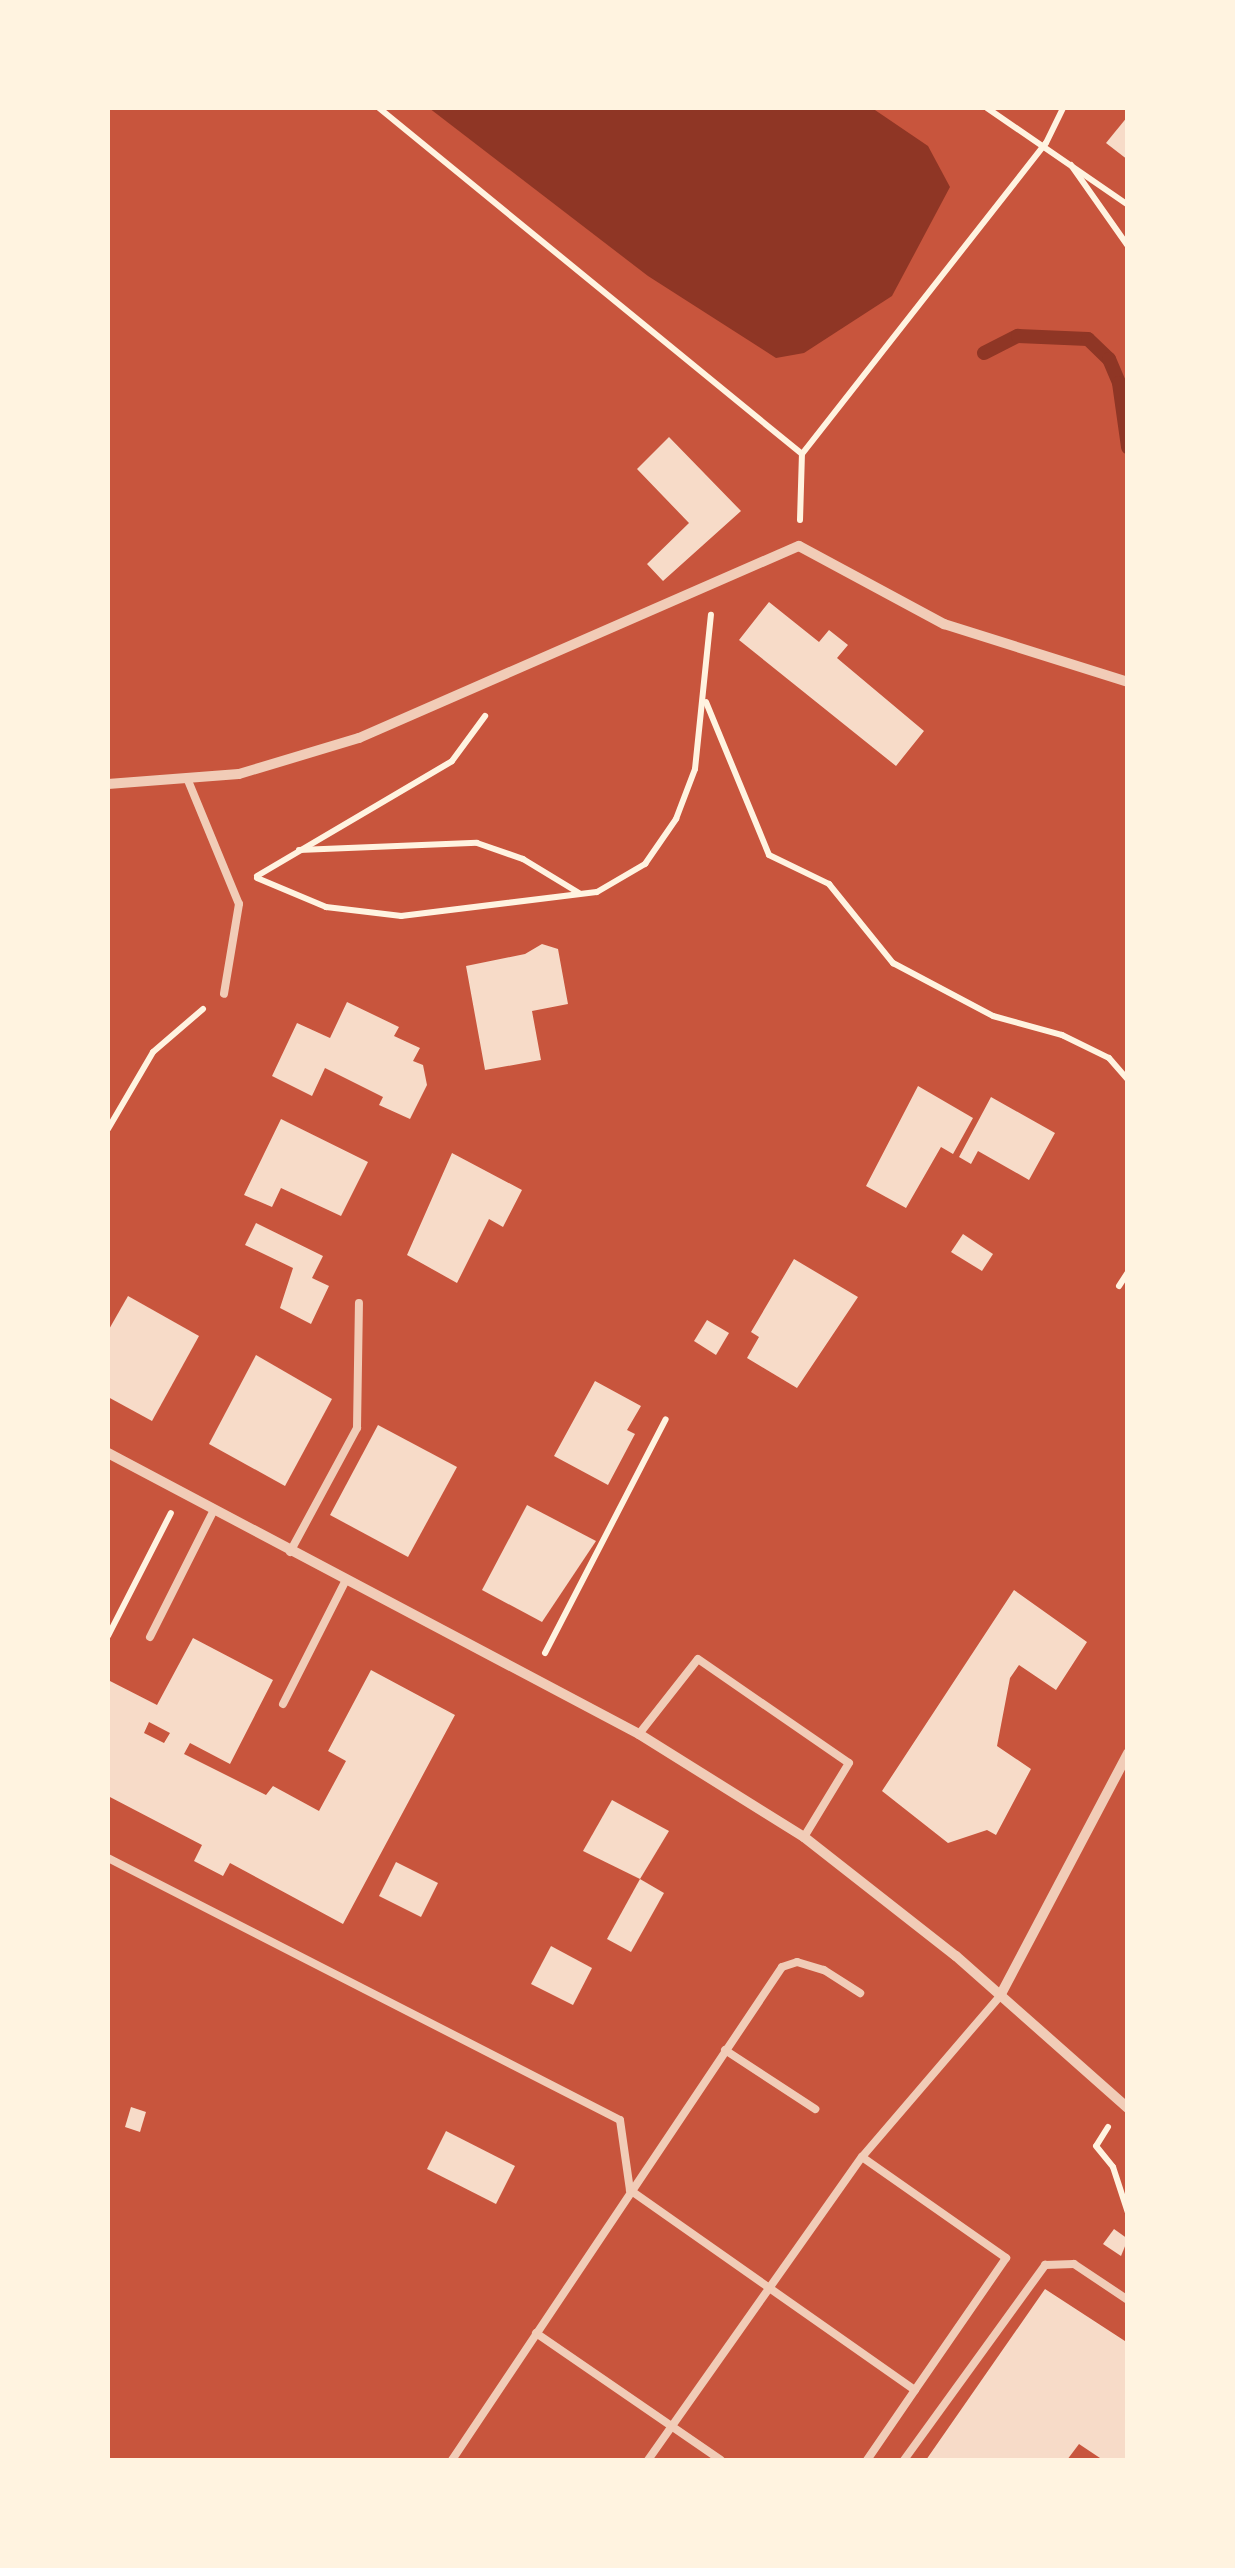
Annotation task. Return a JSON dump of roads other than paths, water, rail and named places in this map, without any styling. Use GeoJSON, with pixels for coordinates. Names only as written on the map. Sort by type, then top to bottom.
{"type":"FeatureCollection","features":[{"type":"Feature","properties":{"kind":"street"},"geometry":{"type":"LineString","coordinates":[[108,784],[239,774],[359,738],[800,546],[944,624],[1128,682]]}},
{"type":"Feature","properties":{"kind":"street"},"geometry":{"type":"LineString","coordinates":[[108,1453],[345,1582],[639,1734],[804,1837],[1000,1996],[1128,2108]]}},
{"type":"Feature","properties":{"kind":"street"},"geometry":{"type":"LineString","coordinates":[[1000,1996],[1128,1753]]}},
{"type":"Feature","properties":{"kind":"lane"},"geometry":{"type":"LineString","coordinates":[[187,778],[225,861],[239,904],[224,994]]}},
{"type":"Feature","properties":{"kind":"lane"},"geometry":{"type":"LineString","coordinates":[[290,1552],[356,1428],[359,1303]]}},
{"type":"Feature","properties":{"kind":"lane"},"geometry":{"type":"LineString","coordinates":[[150,1637],[213,1512]]}},
{"type":"Feature","properties":{"kind":"lane"},"geometry":{"type":"LineString","coordinates":[[284,1704],[345,1582]]}},
{"type":"Feature","properties":{"kind":"lane"},"geometry":{"type":"LineString","coordinates":[[639,1734],[698,1659],[849,1763],[804,1837]]}},
{"type":"Feature","properties":{"kind":"lane"},"geometry":{"type":"LineString","coordinates":[[108,1858],[620,2120],[630,2190],[915,2390]]}},
{"type":"Feature","properties":{"kind":"lane"},"geometry":{"type":"LineString","coordinates":[[452,2460],[782,1967],[797,1962],[824,1970],[860,1993]]}},
{"type":"Feature","properties":{"kind":"lane"},"geometry":{"type":"LineString","coordinates":[[648,2460],[862,2157],[1000,1996]]}},
{"type":"Feature","properties":{"kind":"lane"},"geometry":{"type":"LineString","coordinates":[[725,2050],[815,2110]]}},
{"type":"Feature","properties":{"kind":"lane"},"geometry":{"type":"LineString","coordinates":[[862,2157],[1006,2258],[867,2460]]}},
{"type":"Feature","properties":{"kind":"lane"},"geometry":{"type":"LineString","coordinates":[[904,2460],[1045,2265],[1074,2264],[1128,2300]]}},
{"type":"Feature","properties":{"kind":"lane"},"geometry":{"type":"LineString","coordinates":[[536,2333],[721,2460]]}},
{"type":"Feature","properties":{"kind":"waterway"},"geometry":{"type":"LineString","coordinates":[[984,353],[1018,336],[1088,339],[1109,359],[1119,383],[1128,447]]}}]}
